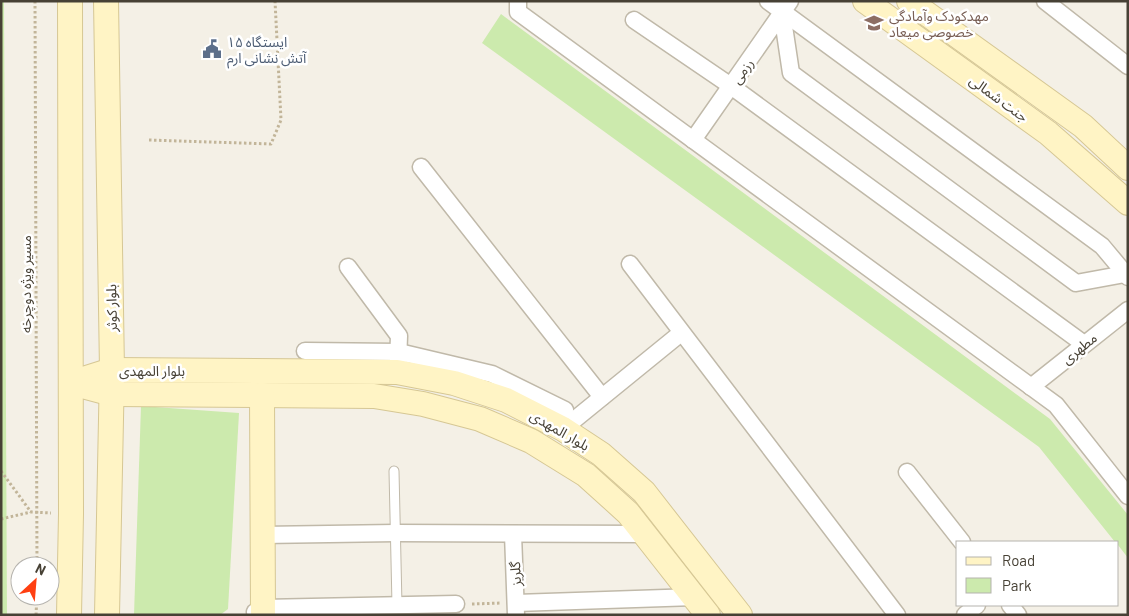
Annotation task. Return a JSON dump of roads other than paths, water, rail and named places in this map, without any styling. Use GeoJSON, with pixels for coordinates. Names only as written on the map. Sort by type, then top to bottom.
{"type":"FeatureCollection","features":[{"type":"Feature","properties":{"kind":"main road"},"geometry":{"type":"LineString","coordinates":[[69,615],[72,383],[70,1]]}},
{"type":"Feature","properties":{"kind":"main road","name":"بلوار کوثر"},"geometry":{"type":"LineString","coordinates":[[106,1],[112,370],[107,615]]}},
{"type":"Feature","properties":{"kind":"main road","name":"جنت شمالی"},"geometry":{"type":"LineString","coordinates":[[909,1],[1083,126],[1128,168]]}},
{"type":"Feature","properties":{"kind":"main road","name":"جنت شمالی"},"geometry":{"type":"LineString","coordinates":[[876,4],[1048,133],[1128,203]]}},
{"type":"Feature","properties":{"kind":"main road","name":"بلوار المهدی"},"geometry":{"type":"LineString","coordinates":[[72,383],[112,370],[398,362],[454,383],[564,419],[644,492],[740,615]]}},
{"type":"Feature","properties":{"kind":"main road","name":"بلوار المهدی"},"geometry":{"type":"LineString","coordinates":[[72,383],[112,394],[374,396],[423,404],[480,419],[531,441],[586,475],[628,513],[699,607]]}},
{"type":"Feature","properties":{"kind":"main road"},"geometry":{"type":"LineString","coordinates":[[259,612],[262,535],[262,395]]}},
{"type":"Feature","properties":{"kind":"main road"},"geometry":{"type":"LineString","coordinates":[[586,475],[602,454]]}},
{"type":"Feature","properties":{"kind":"street"},"geometry":{"type":"LineString","coordinates":[[518,1],[518,12],[1056,405],[1128,496]]}},
{"type":"Feature","properties":{"kind":"street"},"geometry":{"type":"LineString","coordinates":[[768,1],[786,7],[1102,246],[1127,275]]}},
{"type":"Feature","properties":{"kind":"street"},"geometry":{"type":"LineString","coordinates":[[1045,1],[1128,66]]}},
{"type":"Feature","properties":{"kind":"street"},"geometry":{"type":"LineString","coordinates":[[786,7],[791,73],[1076,283],[1127,275]]}},
{"type":"Feature","properties":{"kind":"street","name":"رزمی"},"geometry":{"type":"LineString","coordinates":[[693,140],[786,7]]}},
{"type":"Feature","properties":{"kind":"street"},"geometry":{"type":"LineString","coordinates":[[634,20],[731,86],[1084,344]]}},
{"type":"Feature","properties":{"kind":"street"},"geometry":{"type":"LineString","coordinates":[[421,167],[602,397]]}},
{"type":"Feature","properties":{"kind":"street"},"geometry":{"type":"LineString","coordinates":[[630,264],[897,615]]}},
{"type":"Feature","properties":{"kind":"street"},"geometry":{"type":"LineString","coordinates":[[304,351],[398,362],[400,336],[348,267]]}},
{"type":"Feature","properties":{"kind":"street","name":"مطهری"},"geometry":{"type":"LineString","coordinates":[[1031,387],[1128,310]]}},
{"type":"Feature","properties":{"kind":"street"},"geometry":{"type":"LineString","coordinates":[[564,419],[602,397],[681,333]]}},
{"type":"Feature","properties":{"kind":"street"},"geometry":{"type":"LineString","coordinates":[[907,472],[961,541]]}},
{"type":"Feature","properties":{"kind":"street"},"geometry":{"type":"LineString","coordinates":[[262,535],[396,533],[645,534]]}},
{"type":"Feature","properties":{"kind":"street","name":"گلریز"},"geometry":{"type":"LineString","coordinates":[[513,534],[516,609]]}},
{"type":"Feature","properties":{"kind":"street"},"geometry":{"type":"LineString","coordinates":[[259,612],[397,610],[456,604]]}},
{"type":"Feature","properties":{"kind":"street"},"geometry":{"type":"LineString","coordinates":[[966,615],[977,606]]}},
{"type":"Feature","properties":{"kind":"street"},"geometry":{"type":"LineString","coordinates":[[516,609],[699,607]]}},
{"type":"Feature","properties":{"kind":"lane"},"geometry":{"type":"LineString","coordinates":[[394,471],[397,610]]}},
{"type":"Feature","properties":{"kind":"place","name":"مهدکودک وآمادگی خصوصی میعاد"},"geometry":{"type":"Point","coordinates":[874,23]}},
{"type":"Feature","properties":{"kind":"place","name":"ایستگاه ۱۵ آتش نشانی ارم"},"geometry":{"type":"Point","coordinates":[212,49]}}]}
